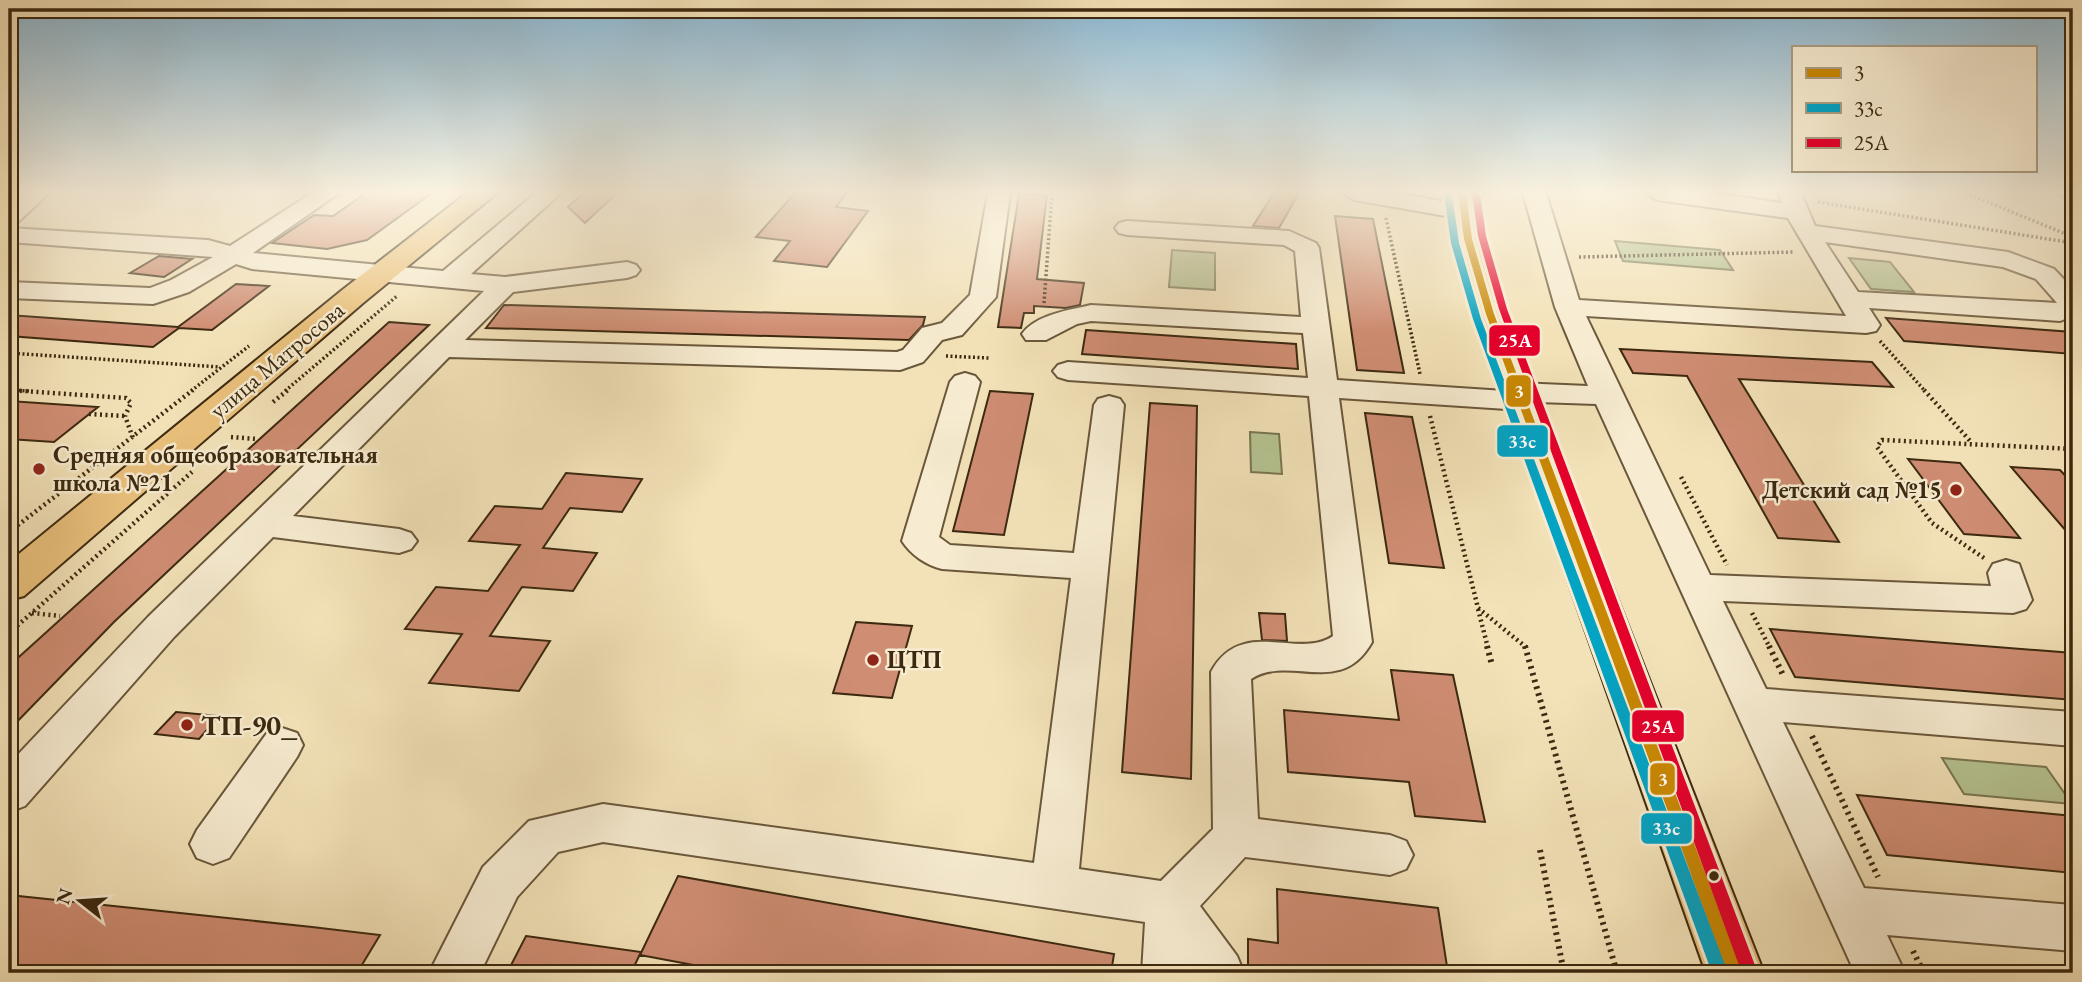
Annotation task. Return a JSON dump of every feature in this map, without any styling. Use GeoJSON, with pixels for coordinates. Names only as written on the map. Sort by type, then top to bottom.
{"type":"FeatureCollection","features":[{"type":"Feature","properties":{"kind":"main road","name":"улица Матросова"},"geometry":{"type":"LineString","coordinates":[[9,585],[425,239]]}},
{"type":"Feature","properties":{"kind":"main road"},"geometry":{"type":"LineString","coordinates":[[1471,239],[1486,302],[1735,973]]}},
{"type":"Feature","properties":{"kind":"lane"},"geometry":{"type":"LineString","coordinates":[[72,239],[208,247],[232,256],[265,262],[505,285],[627,270]]}},
{"type":"Feature","properties":{"kind":"lane"},"geometry":{"type":"LineString","coordinates":[[9,290],[153,296],[180,286],[258,239]]}},
{"type":"Feature","properties":{"kind":"lane"},"geometry":{"type":"LineString","coordinates":[[451,278],[497,239]]}},
{"type":"Feature","properties":{"kind":"lane"},"geometry":{"type":"LineString","coordinates":[[440,348],[900,361],[913,356],[932,334],[952,329],[983,297],[992,239]]}},
{"type":"Feature","properties":{"kind":"lane"},"geometry":{"type":"LineString","coordinates":[[1167,973],[1170,904],[1236,836],[1231,672],[1258,655],[1329,659],[1353,642],[1307,248],[1290,239]]}},
{"type":"Feature","properties":{"kind":"lane"},"geometry":{"type":"LineString","coordinates":[[1546,239],[1568,307],[1607,396],[1880,973]]}},
{"type":"Feature","properties":{"kind":"lane"},"geometry":{"type":"LineString","coordinates":[[1813,239],[1866,325]]}},
{"type":"Feature","properties":{"kind":"lane"},"geometry":{"type":"LineString","coordinates":[[1849,299],[2060,313],[2073,305],[2045,274],[2008,260],[1906,239]]}},
{"type":"Feature","properties":{"kind":"lane"},"geometry":{"type":"LineString","coordinates":[[9,793],[161,627],[505,285]]}},
{"type":"Feature","properties":{"kind":"lane"},"geometry":{"type":"LineString","coordinates":[[1568,307],[1866,325]]}},
{"type":"Feature","properties":{"kind":"lane"},"geometry":{"type":"LineString","coordinates":[[1039,331],[1091,313],[1318,326]]}},
{"type":"Feature","properties":{"kind":"lane"},"geometry":{"type":"LineString","coordinates":[[967,370],[920,541],[942,557],[1090,566]]}},
{"type":"Feature","properties":{"kind":"lane"},"geometry":{"type":"LineString","coordinates":[[1068,371],[1425,396],[1607,396]]}},
{"type":"Feature","properties":{"kind":"lane"},"geometry":{"type":"LineString","coordinates":[[1054,887],[1109,405]]}},
{"type":"Feature","properties":{"kind":"lane"},"geometry":{"type":"LineString","coordinates":[[263,524],[399,541]]}},
{"type":"Feature","properties":{"kind":"lane"},"geometry":{"type":"LineString","coordinates":[[1696,587],[2013,600],[2006,573]]}},
{"type":"Feature","properties":{"kind":"lane"},"geometry":{"type":"LineString","coordinates":[[1752,704],[2073,729]]}},
{"type":"Feature","properties":{"kind":"lane"},"geometry":{"type":"LineString","coordinates":[[213,844],[282,745]]}},
{"type":"Feature","properties":{"kind":"lane"},"geometry":{"type":"LineString","coordinates":[[454,973],[500,882],[545,835],[603,823],[1170,904],[1219,973]]}},
{"type":"Feature","properties":{"kind":"lane"},"geometry":{"type":"LineString","coordinates":[[1236,836],[1390,855]]}},
{"type":"Feature","properties":{"kind":"lane"},"geometry":{"type":"LineString","coordinates":[[1849,909],[2073,928]]}},
{"type":"Feature","properties":{"kind":"path"},"geometry":{"type":"LineString","coordinates":[[1039,331],[1048,239]]}},
{"type":"Feature","properties":{"kind":"path"},"geometry":{"type":"LineString","coordinates":[[1391,239],[1425,396],[1492,664]]}},
{"type":"Feature","properties":{"kind":"path"},"geometry":{"type":"LineString","coordinates":[[1571,257],[1675,239]]}},
{"type":"Feature","properties":{"kind":"path"},"geometry":{"type":"LineString","coordinates":[[2029,239],[2073,243]]}},
{"type":"Feature","properties":{"kind":"path"},"geometry":{"type":"LineString","coordinates":[[272,403],[418,276]]}},
{"type":"Feature","properties":{"kind":"path"},"geometry":{"type":"LineString","coordinates":[[1866,325],[1972,443]]}},
{"type":"Feature","properties":{"kind":"path"},"geometry":{"type":"LineString","coordinates":[[9,533],[253,342]]}},
{"type":"Feature","properties":{"kind":"path"},"geometry":{"type":"LineString","coordinates":[[9,353],[221,367]]}},
{"type":"Feature","properties":{"kind":"path"},"geometry":{"type":"LineString","coordinates":[[967,370],[989,358]]}},
{"type":"Feature","properties":{"kind":"path"},"geometry":{"type":"LineString","coordinates":[[9,390],[126,398],[131,403],[125,416],[133,438],[164,455]]}},
{"type":"Feature","properties":{"kind":"path"},"geometry":{"type":"LineString","coordinates":[[89,414],[125,416]]}},
{"type":"Feature","properties":{"kind":"path"},"geometry":{"type":"LineString","coordinates":[[222,446],[242,429]]}},
{"type":"Feature","properties":{"kind":"path"},"geometry":{"type":"LineString","coordinates":[[232,438],[257,439]]}},
{"type":"Feature","properties":{"kind":"path"},"geometry":{"type":"LineString","coordinates":[[2006,573],[1931,523],[1877,447],[1882,440],[2073,449]]}},
{"type":"Feature","properties":{"kind":"path"},"geometry":{"type":"LineString","coordinates":[[9,633],[201,464]]}},
{"type":"Feature","properties":{"kind":"path"},"geometry":{"type":"LineString","coordinates":[[1478,608],[1527,648],[1616,973]]}},
{"type":"Feature","properties":{"kind":"path"},"geometry":{"type":"LineString","coordinates":[[32,613],[60,616]]}},
{"type":"Feature","properties":{"kind":"path"},"geometry":{"type":"LineString","coordinates":[[1540,850],[1564,973]]}},
{"type":"Feature","properties":{"kind":"green space"},"geometry":{"type":"Polygon","coordinates":[[[1615,241],[1720,250],[1733,270],[1623,261],[1615,241]]]}},
{"type":"Feature","properties":{"kind":"green space"},"geometry":{"type":"Polygon","coordinates":[[[1172,250],[1215,253],[1215,290],[1169,287],[1172,250]]]}},
{"type":"Feature","properties":{"kind":"green space"},"geometry":{"type":"Polygon","coordinates":[[[1849,258],[1890,262],[1914,292],[1871,289],[1849,258]]]}},
{"type":"Feature","properties":{"kind":"green space"},"geometry":{"type":"Polygon","coordinates":[[[1250,432],[1279,434],[1282,474],[1251,472],[1250,432]]]}},
{"type":"Feature","properties":{"kind":"green space"},"geometry":{"type":"Polygon","coordinates":[[[1942,758],[2046,767],[2072,804],[1964,794],[1942,758]]]}},
{"type":"Feature","properties":{"kind":"building"},"geometry":{"type":"Polygon","coordinates":[[[278,239],[369,239],[327,249],[272,243],[278,239]]]}},
{"type":"Feature","properties":{"kind":"building"},"geometry":{"type":"Polygon","coordinates":[[[772,239],[848,239],[827,267],[774,261],[790,241],[772,239]]]}},
{"type":"Feature","properties":{"kind":"building"},"geometry":{"type":"Polygon","coordinates":[[[1012,239],[1042,239],[1037,279],[1084,283],[1080,305],[1066,308],[1034,306],[1034,313],[1024,313],[1021,328],[998,327],[1012,239]]]}},
{"type":"Feature","properties":{"kind":"building"},"geometry":{"type":"Polygon","coordinates":[[[1338,239],[1377,239],[1404,373],[1357,370],[1338,239]]]}},
{"type":"Feature","properties":{"kind":"building"},"geometry":{"type":"Polygon","coordinates":[[[159,256],[192,259],[164,277],[130,273],[159,256]]]}},
{"type":"Feature","properties":{"kind":"building"},"geometry":{"type":"Polygon","coordinates":[[[236,284],[269,286],[212,330],[179,328],[153,347],[9,336],[9,315],[178,327],[236,284]]]}},
{"type":"Feature","properties":{"kind":"building"},"geometry":{"type":"Polygon","coordinates":[[[504,305],[925,317],[923,325],[909,340],[486,328],[504,305]]]}},
{"type":"Feature","properties":{"kind":"building"},"geometry":{"type":"Polygon","coordinates":[[[1886,318],[2073,332],[2073,354],[1904,341],[1886,318]]]}},
{"type":"Feature","properties":{"kind":"building"},"geometry":{"type":"Polygon","coordinates":[[[389,322],[429,325],[114,622],[9,730],[9,666],[389,322]]]}},
{"type":"Feature","properties":{"kind":"building"},"geometry":{"type":"Polygon","coordinates":[[[1086,330],[1296,344],[1298,369],[1082,354],[1086,330]]]}},
{"type":"Feature","properties":{"kind":"building"},"geometry":{"type":"Polygon","coordinates":[[[1620,349],[1872,362],[1893,387],[1739,379],[1839,542],[1778,538],[1687,376],[1633,373],[1620,349]]]}},
{"type":"Feature","properties":{"kind":"building"},"geometry":{"type":"Polygon","coordinates":[[[990,391],[1033,394],[1004,535],[953,531],[990,391]]]}},
{"type":"Feature","properties":{"kind":"building"},"geometry":{"type":"Polygon","coordinates":[[[9,401],[98,407],[54,442],[9,439],[9,401]]]}},
{"type":"Feature","properties":{"kind":"building"},"geometry":{"type":"Polygon","coordinates":[[[1150,403],[1197,406],[1191,779],[1122,772],[1150,403]]]}},
{"type":"Feature","properties":{"kind":"building"},"geometry":{"type":"Polygon","coordinates":[[[1365,413],[1412,417],[1444,568],[1389,563],[1365,413]]]}},
{"type":"Feature","properties":{"kind":"building"},"geometry":{"type":"Polygon","coordinates":[[[1908,459],[1960,463],[2020,538],[1964,534],[1908,459]]]}},
{"type":"Feature","properties":{"kind":"building"},"geometry":{"type":"Polygon","coordinates":[[[2011,467],[2060,470],[2073,484],[2073,539],[2011,467]]]}},
{"type":"Feature","properties":{"kind":"building"},"geometry":{"type":"Polygon","coordinates":[[[566,473],[642,479],[622,512],[570,508],[543,548],[597,553],[573,591],[522,587],[490,636],[550,641],[519,691],[429,683],[462,634],[405,629],[436,587],[488,591],[520,545],[469,541],[495,506],[542,509],[566,473]]]}},
{"type":"Feature","properties":{"kind":"building"},"geometry":{"type":"Polygon","coordinates":[[[1259,613],[1285,614],[1287,641],[1262,640],[1259,613]]]}},
{"type":"Feature","properties":{"kind":"building","name":"ЦТП"},"geometry":{"type":"Polygon","coordinates":[[[856,622],[912,626],[892,698],[833,693],[856,622]]]}},
{"type":"Feature","properties":{"kind":"building"},"geometry":{"type":"Polygon","coordinates":[[[1770,629],[2073,653],[2073,700],[1795,677],[1770,629]]]}},
{"type":"Feature","properties":{"kind":"building"},"geometry":{"type":"Polygon","coordinates":[[[1391,670],[1453,675],[1485,822],[1415,816],[1409,782],[1288,772],[1284,710],[1399,720],[1391,670]]]}},
{"type":"Feature","properties":{"kind":"building","name":"ТП-90_"},"geometry":{"type":"Polygon","coordinates":[[[176,712],[219,716],[199,739],[155,734],[176,712]]]}},
{"type":"Feature","properties":{"kind":"building"},"geometry":{"type":"Polygon","coordinates":[[[1857,795],[2073,816],[2073,873],[1887,855],[1857,795]]]}},
{"type":"Feature","properties":{"kind":"building"},"geometry":{"type":"Polygon","coordinates":[[[678,876],[1114,954],[1111,973],[736,973],[640,955],[678,876]]]}},
{"type":"Feature","properties":{"kind":"building"},"geometry":{"type":"Polygon","coordinates":[[[1277,889],[1438,908],[1448,973],[1281,973],[1281,969],[1248,965],[1248,939],[1278,943],[1277,889]]]}},
{"type":"Feature","properties":{"kind":"building"},"geometry":{"type":"Polygon","coordinates":[[[9,895],[380,935],[357,973],[9,973],[9,895]]]}},
{"type":"Feature","properties":{"kind":"building"},"geometry":{"type":"Polygon","coordinates":[[[526,936],[641,952],[631,973],[507,973],[526,936]]]}},
{"type":"Feature","properties":{"kind":"transit line","name":"33с"},"geometry":{"type":"LineString","coordinates":[[1454,239],[1477,319],[1720,973]]}},
{"type":"Feature","properties":{"kind":"transit line","name":"3"},"geometry":{"type":"LineString","coordinates":[[1468,239],[1490,314],[1735,973]]}},
{"type":"Feature","properties":{"kind":"transit line","name":"25А"},"geometry":{"type":"LineString","coordinates":[[1483,239],[1503,309],[1748,968]]}},
{"type":"Feature","properties":{"kind":"place","name":"Средняя общеобразовательная школа №21"},"geometry":{"type":"Point","coordinates":[39,469]}},
{"type":"Feature","properties":{"kind":"place","name":"Детский сад №15"},"geometry":{"type":"Point","coordinates":[1956,490]}},
{"type":"Feature","properties":{"kind":"place","name":"ЦТП"},"geometry":{"type":"Point","coordinates":[873,660]}},
{"type":"Feature","properties":{"kind":"place","name":"ТП-90_"},"geometry":{"type":"Point","coordinates":[187,725]}}]}
